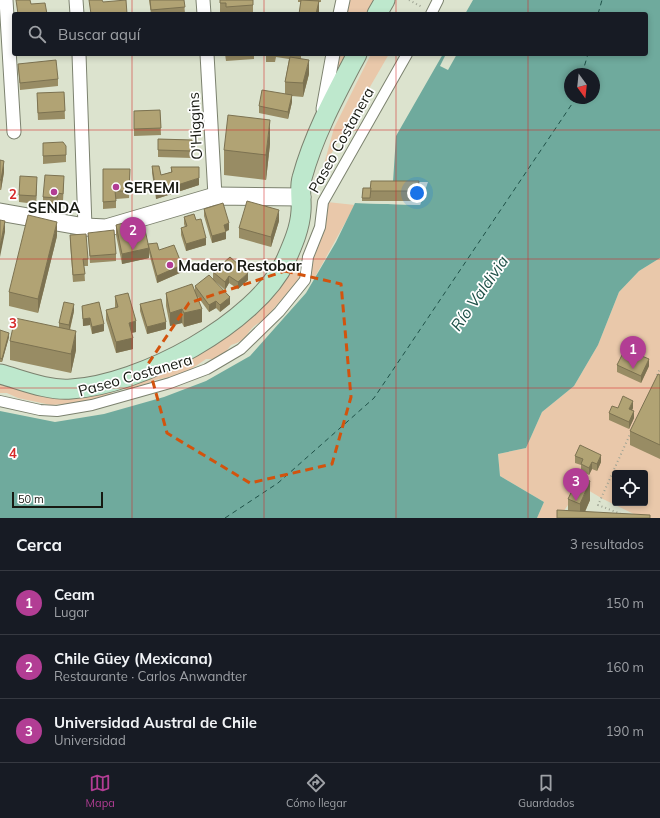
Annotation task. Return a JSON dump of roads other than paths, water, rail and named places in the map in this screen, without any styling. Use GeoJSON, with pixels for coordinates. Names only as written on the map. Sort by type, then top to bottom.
{"type":"FeatureCollection","features":[{"type":"Feature","properties":{"kind":"main road"},"geometry":{"type":"LineString","coordinates":[[379,12],[385,0]]}},
{"type":"Feature","properties":{"kind":"main road"},"geometry":{"type":"LineString","coordinates":[[0,374],[49,387],[70,389],[121,380],[195,345],[239,317],[265,292],[285,262],[297,235],[301,213],[302,180],[321,123],[356,56]]}},
{"type":"Feature","properties":{"kind":"street"},"geometry":{"type":"LineString","coordinates":[[6,0],[14,132]]}},
{"type":"Feature","properties":{"kind":"street"},"geometry":{"type":"LineString","coordinates":[[76,0],[77,12]]}},
{"type":"Feature","properties":{"kind":"street"},"geometry":{"type":"LineString","coordinates":[[203,0],[204,12]]}},
{"type":"Feature","properties":{"kind":"street"},"geometry":{"type":"LineString","coordinates":[[340,12],[343,0]]}},
{"type":"Feature","properties":{"kind":"street"},"geometry":{"type":"LineString","coordinates":[[432,12],[438,0]]}},
{"type":"Feature","properties":{"kind":"street"},"geometry":{"type":"LineString","coordinates":[[79,56],[85,227]]}},
{"type":"Feature","properties":{"kind":"street","name":"O'Higgins"},"geometry":{"type":"LineString","coordinates":[[207,56],[215,196]]}},
{"type":"Feature","properties":{"kind":"street"},"geometry":{"type":"LineString","coordinates":[[321,123],[333,56]]}},
{"type":"Feature","properties":{"kind":"street","name":"Paseo Costanera"},"geometry":{"type":"LineString","coordinates":[[0,401],[35,409],[57,411],[92,405],[170,383],[207,369],[241,349],[274,317],[305,280],[308,257],[320,227],[323,202],[406,56]]}},
{"type":"Feature","properties":{"kind":"street"},"geometry":{"type":"LineString","coordinates":[[0,212],[85,227],[106,228],[215,196],[302,198]]}},
{"type":"Feature","properties":{"kind":"water","name":"Río Valdivia"},"geometry":{"type":"Polygon","coordinates":[[[473,0],[660,0],[660,258],[639,271],[619,292],[598,345],[574,386],[542,412],[526,448],[498,454],[500,476],[544,502],[537,518],[0,518],[0,411],[55,422],[104,414],[164,397],[206,381],[250,356],[306,293],[336,242],[355,203],[420,205],[427,182],[393,182],[396,136],[442,56],[648,56],[648,12],[466,12],[473,0]]]}},
{"type":"Feature","properties":{"kind":"place","name":"SEREMI"},"geometry":{"type":"Point","coordinates":[116,187]}},
{"type":"Feature","properties":{"kind":"place","name":"SENDA"},"geometry":{"type":"Point","coordinates":[54,192]}},
{"type":"Feature","properties":{"kind":"place","name":"Chile Güey (Mexicana)"},"geometry":{"type":"Point","coordinates":[133,250]}},
{"type":"Feature","properties":{"kind":"place","name":"Madero Restobar"},"geometry":{"type":"Point","coordinates":[170,265]}},
{"type":"Feature","properties":{"kind":"place","name":"Ceam"},"geometry":{"type":"Point","coordinates":[633,369]}},
{"type":"Feature","properties":{"kind":"place","name":"Universidad Austral de Chile"},"geometry":{"type":"Point","coordinates":[576,501]}}]}
